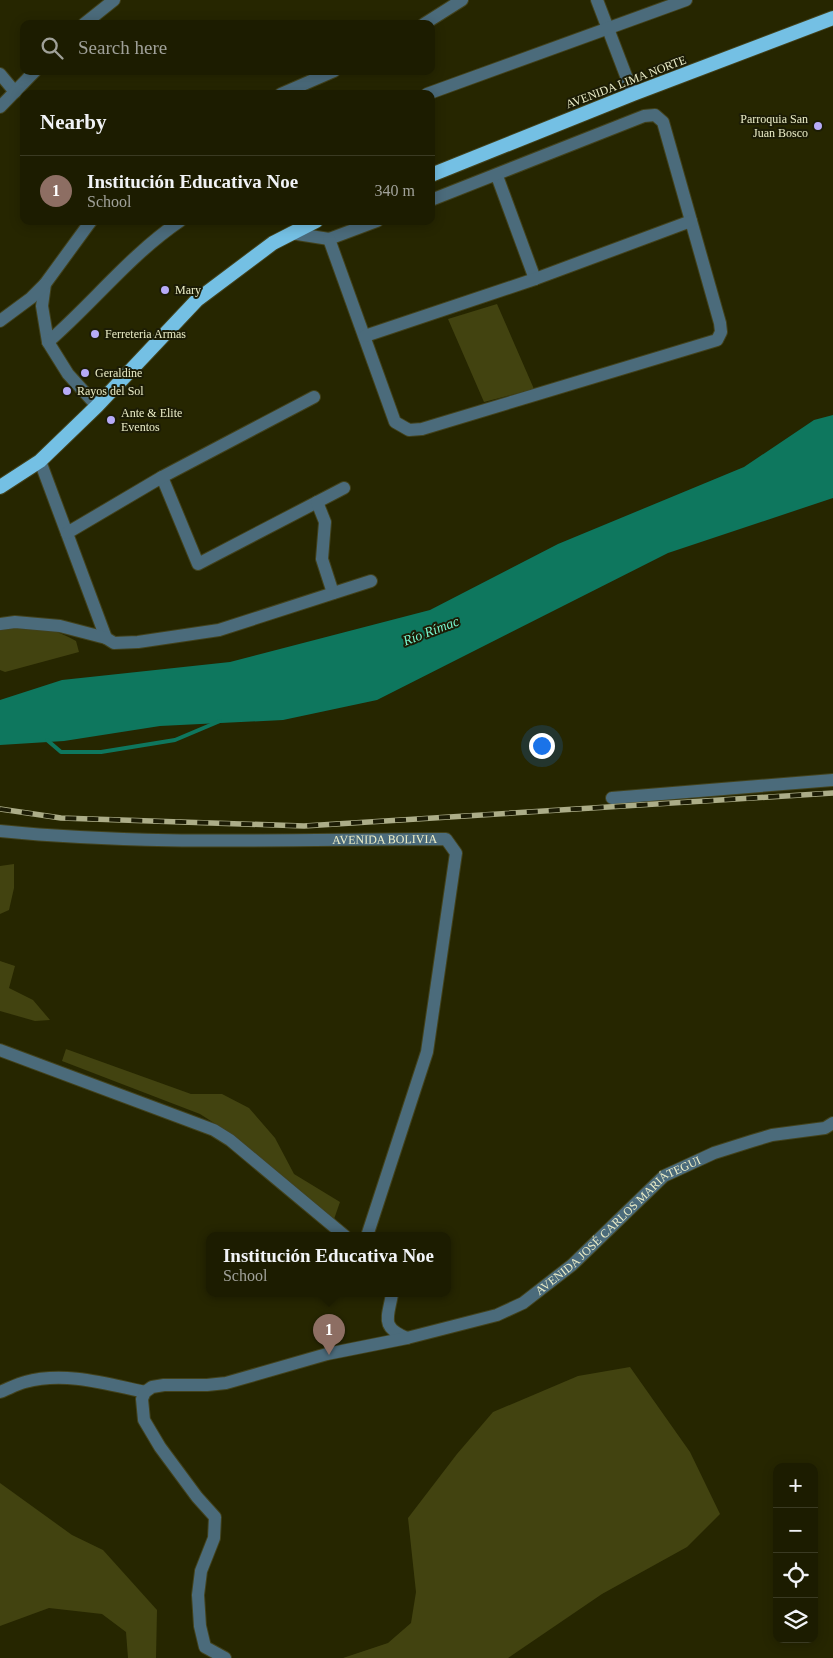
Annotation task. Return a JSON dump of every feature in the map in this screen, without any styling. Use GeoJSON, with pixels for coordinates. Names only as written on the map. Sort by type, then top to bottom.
{"type":"FeatureCollection","features":[{"type":"Feature","properties":{"kind":"highway","name":"AVENIDA LIMA NORTE"},"geometry":{"type":"LineString","coordinates":[[435,173],[633,94],[833,18]]}},
{"type":"Feature","properties":{"kind":"highway"},"geometry":{"type":"LineString","coordinates":[[0,487],[40,461],[97,406],[197,300],[273,243],[308,225]]}},
{"type":"Feature","properties":{"kind":"street"},"geometry":{"type":"LineString","coordinates":[[89,20],[114,0]]}},
{"type":"Feature","properties":{"kind":"street"},"geometry":{"type":"LineString","coordinates":[[430,20],[462,0]]}},
{"type":"Feature","properties":{"kind":"street"},"geometry":{"type":"LineString","coordinates":[[597,0],[633,94]]}},
{"type":"Feature","properties":{"kind":"street"},"geometry":{"type":"LineString","coordinates":[[435,91],[686,0]]}},
{"type":"Feature","properties":{"kind":"street"},"geometry":{"type":"LineString","coordinates":[[0,74],[15,92]]}},
{"type":"Feature","properties":{"kind":"street"},"geometry":{"type":"LineString","coordinates":[[0,107],[31,75]]}},
{"type":"Feature","properties":{"kind":"street"},"geometry":{"type":"LineString","coordinates":[[290,90],[325,75]]}},
{"type":"Feature","properties":{"kind":"street"},"geometry":{"type":"LineString","coordinates":[[329,239],[396,422],[409,430],[422,429],[717,340],[721,332],[663,122],[655,115],[644,116],[497,176],[435,199]]}},
{"type":"Feature","properties":{"kind":"street"},"geometry":{"type":"LineString","coordinates":[[497,176],[536,279]]}},
{"type":"Feature","properties":{"kind":"street"},"geometry":{"type":"LineString","coordinates":[[365,336],[536,279],[691,221]]}},
{"type":"Feature","properties":{"kind":"street"},"geometry":{"type":"LineString","coordinates":[[0,321],[32,298],[45,284],[88,225]]}},
{"type":"Feature","properties":{"kind":"street"},"geometry":{"type":"LineString","coordinates":[[48,342],[70,323],[116,275],[175,225]]}},
{"type":"Feature","properties":{"kind":"street"},"geometry":{"type":"LineString","coordinates":[[291,233],[329,239],[366,225]]}},
{"type":"Feature","properties":{"kind":"street"},"geometry":{"type":"LineString","coordinates":[[45,284],[42,306],[48,342],[68,374],[97,406]]}},
{"type":"Feature","properties":{"kind":"street"},"geometry":{"type":"LineString","coordinates":[[67,533],[162,477],[314,397]]}},
{"type":"Feature","properties":{"kind":"street"},"geometry":{"type":"LineString","coordinates":[[40,461],[106,638]]}},
{"type":"Feature","properties":{"kind":"street"},"geometry":{"type":"LineString","coordinates":[[162,477],[198,564],[344,488]]}},
{"type":"Feature","properties":{"kind":"street"},"geometry":{"type":"LineString","coordinates":[[317,502],[325,522],[322,559],[333,593]]}},
{"type":"Feature","properties":{"kind":"street"},"geometry":{"type":"LineString","coordinates":[[0,624],[15,622],[60,626],[106,638],[114,643],[138,642],[219,630],[371,581]]}},
{"type":"Feature","properties":{"kind":"street"},"geometry":{"type":"LineString","coordinates":[[612,798],[833,780]]}},
{"type":"Feature","properties":{"kind":"street","name":"AVENIDA BOLIVIA"},"geometry":{"type":"LineString","coordinates":[[0,831],[160,840],[446,838],[456,853],[427,1052],[368,1232]]}},
{"type":"Feature","properties":{"kind":"street"},"geometry":{"type":"LineString","coordinates":[[0,1050],[214,1130],[230,1140],[340,1232]]}},
{"type":"Feature","properties":{"kind":"street","name":"AVENIDA JOSÉ CARLOS MARIÁTEGUI"},"geometry":{"type":"LineString","coordinates":[[145,1392],[152,1387],[164,1384],[207,1385],[226,1383],[327,1354],[406,1338],[497,1315],[523,1303],[572,1265],[664,1176],[714,1154],[752,1141],[772,1135],[825,1128],[833,1123]]}},
{"type":"Feature","properties":{"kind":"street"},"geometry":{"type":"LineString","coordinates":[[391,1297],[387,1320],[394,1333],[406,1338]]}},
{"type":"Feature","properties":{"kind":"street"},"geometry":{"type":"LineString","coordinates":[[0,1392],[26,1382],[57,1377],[104,1383],[145,1392],[142,1399],[144,1420],[160,1447],[197,1497],[215,1517],[214,1538],[201,1571],[198,1595],[200,1626],[205,1647],[225,1658]]}},
{"type":"Feature","properties":{"kind":"shaded area"},"geometry":{"type":"Polygon","coordinates":[[[497,304],[534,389],[484,402],[448,319],[497,304]]]}},
{"type":"Feature","properties":{"kind":"shaded area"},"geometry":{"type":"Polygon","coordinates":[[[21,624],[36,626],[69,637],[76,641],[79,652],[5,672],[0,670],[0,631],[21,624]]]}},
{"type":"Feature","properties":{"kind":"shaded area"},"geometry":{"type":"Polygon","coordinates":[[[14,864],[14,888],[9,910],[0,914],[0,866],[14,864]]]}},
{"type":"Feature","properties":{"kind":"shaded area"},"geometry":{"type":"Polygon","coordinates":[[[0,961],[15,966],[9,988],[33,1000],[50,1020],[35,1021],[0,1011],[0,961]]]}},
{"type":"Feature","properties":{"kind":"shaded area"},"geometry":{"type":"Polygon","coordinates":[[[66,1049],[191,1094],[222,1094],[249,1108],[275,1138],[294,1174],[340,1202],[333,1222],[225,1130],[200,1114],[62,1061],[66,1049]]]}},
{"type":"Feature","properties":{"kind":"shaded area"},"geometry":{"type":"Polygon","coordinates":[[[630,1367],[690,1452],[720,1514],[687,1547],[602,1594],[508,1658],[343,1658],[388,1643],[411,1623],[416,1592],[408,1518],[457,1454],[493,1412],[578,1376],[630,1367]]]}},
{"type":"Feature","properties":{"kind":"shaded area"},"geometry":{"type":"Polygon","coordinates":[[[0,1483],[72,1535],[103,1550],[157,1610],[156,1658],[128,1658],[126,1632],[102,1614],[49,1608],[0,1626],[0,1483]]]}},
{"type":"Feature","properties":{"kind":"water","name":"Río Rímac"},"geometry":{"type":"Polygon","coordinates":[[[833,415],[833,498],[668,553],[377,700],[283,720],[160,726],[64,741],[0,745],[0,700],[62,680],[230,662],[430,610],[558,544],[744,467],[814,420],[833,415]]]}},
{"type":"Feature","properties":{"kind":"waterway"},"geometry":{"type":"LineString","coordinates":[[47,740],[61,752],[101,752],[175,740],[220,721]]}},
{"type":"Feature","properties":{"kind":"railway"},"geometry":{"type":"LineString","coordinates":[[0,809],[61,818],[304,826],[833,793]]}},
{"type":"Feature","properties":{"kind":"place","name":"Parroquia San Juan Bosco"},"geometry":{"type":"Point","coordinates":[818,126]}},
{"type":"Feature","properties":{"kind":"place","name":"Mary"},"geometry":{"type":"Point","coordinates":[165,290]}},
{"type":"Feature","properties":{"kind":"place","name":"Ferreteria Armas"},"geometry":{"type":"Point","coordinates":[95,334]}},
{"type":"Feature","properties":{"kind":"place","name":"Geraldine"},"geometry":{"type":"Point","coordinates":[85,373]}},
{"type":"Feature","properties":{"kind":"place","name":"Rayos del Sol"},"geometry":{"type":"Point","coordinates":[67,391]}},
{"type":"Feature","properties":{"kind":"place","name":"Ante & Elite Eventos"},"geometry":{"type":"Point","coordinates":[111,420]}},
{"type":"Feature","properties":{"kind":"place","name":"Institución Educativa Noe"},"geometry":{"type":"Point","coordinates":[329,1355]}}]}
